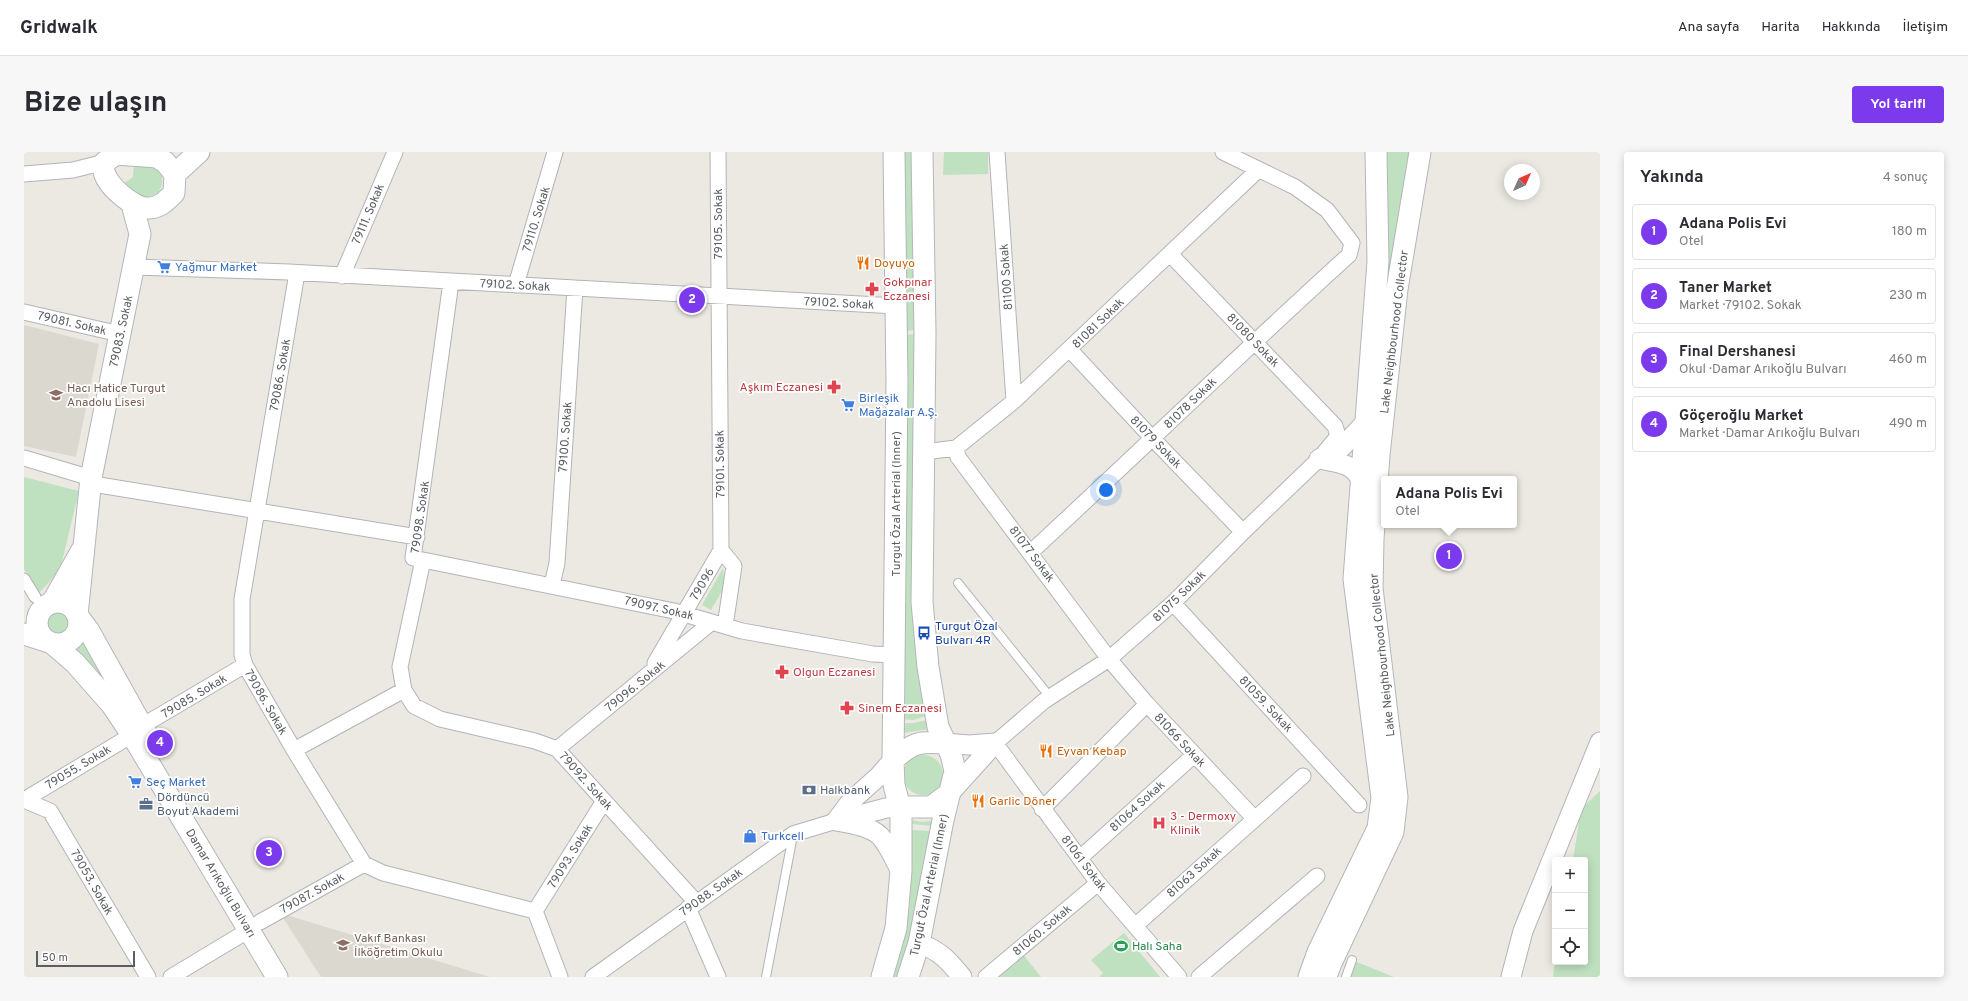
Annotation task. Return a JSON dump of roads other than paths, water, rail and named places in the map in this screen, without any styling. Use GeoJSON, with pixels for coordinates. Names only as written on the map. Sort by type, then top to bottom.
{"type":"FeatureCollection","features":[{"type":"Feature","properties":{"kind":"main road"},"geometry":{"type":"LineString","coordinates":[[175,174],[199,152]]}},
{"type":"Feature","properties":{"kind":"main road","name":"Turgut Özal Arterial (Inner)"},"geometry":{"type":"LineString","coordinates":[[893,760],[896,306],[894,152]]}},
{"type":"Feature","properties":{"kind":"main road"},"geometry":{"type":"LineString","coordinates":[[922,152],[925,334],[921,549],[924,634],[938,727],[944,743],[951,754],[955,771],[950,793],[931,807],[900,807],[894,785],[893,760],[906,748],[913,744],[922,742],[944,743]]}},
{"type":"Feature","properties":{"kind":"main road","name":"Lake Neighbourhood Collector"},"geometry":{"type":"LineString","coordinates":[[1309,977],[1318,952],[1378,828],[1382,798],[1354,580],[1378,261],[1376,152]]}},
{"type":"Feature","properties":{"kind":"main road","name":"Lake Neighbourhood Collector"},"geometry":{"type":"LineString","coordinates":[[1326,977],[1331,963],[1393,832],[1398,797],[1372,588],[1373,539],[1379,455],[1397,289],[1420,152]]}},
{"type":"Feature","properties":{"kind":"main road"},"geometry":{"type":"LineString","coordinates":[[134,153],[156,157],[165,162],[175,174],[174,193],[161,205],[140,234],[132,204],[107,163],[116,154],[134,153]]}},
{"type":"Feature","properties":{"kind":"main road"},"geometry":{"type":"LineString","coordinates":[[132,204],[148,209],[161,205]]}},
{"type":"Feature","properties":{"kind":"main road","name":"79083. Sokak"},"geometry":{"type":"LineString","coordinates":[[77,615],[82,579],[83,547],[91,478],[140,234]]}},
{"type":"Feature","properties":{"kind":"main road"},"geometry":{"type":"LineString","coordinates":[[37,603],[83,547]]}},
{"type":"Feature","properties":{"kind":"main road"},"geometry":{"type":"LineString","coordinates":[[37,603],[64,603],[69,606],[77,615],[78,628],[71,640],[58,644],[52,643],[41,636],[37,624],[41,611],[37,603]]}},
{"type":"Feature","properties":{"kind":"main road","name":"Damar Arıkoğlu Bulvarı"},"geometry":{"type":"LineString","coordinates":[[77,615],[89,631],[137,731],[254,926],[293,977]]}},
{"type":"Feature","properties":{"kind":"main road","name":"Damar Arıkoğlu Bulvarı"},"geometry":{"type":"LineString","coordinates":[[24,634],[52,643],[75,664],[137,731]]}},
{"type":"Feature","properties":{"kind":"main road","name":"Turgut Özal Arterial (Inner)"},"geometry":{"type":"LineString","coordinates":[[908,977],[919,943],[950,793]]}},
{"type":"Feature","properties":{"kind":"main road","name":"Turgut Özal Arterial (Inner)"},"geometry":{"type":"LineString","coordinates":[[882,977],[896,928],[901,871],[900,807]]}},
{"type":"Feature","properties":{"kind":"main road","name":"Damar Arıkoğlu Bulvarı"},"geometry":{"type":"LineString","coordinates":[[254,926],[277,977]]}},
{"type":"Feature","properties":{"kind":"street","name":"79111. Sokak"},"geometry":{"type":"LineString","coordinates":[[342,276],[395,152]]}},
{"type":"Feature","properties":{"kind":"street","name":"79110. Sokak"},"geometry":{"type":"LineString","coordinates":[[516,285],[555,152]]}},
{"type":"Feature","properties":{"kind":"street","name":"79105. Sokak"},"geometry":{"type":"LineString","coordinates":[[718,152],[718,296]]}},
{"type":"Feature","properties":{"kind":"street","name":"81100 Sokak"},"geometry":{"type":"LineString","coordinates":[[997,152],[1014,401]]}},
{"type":"Feature","properties":{"kind":"street"},"geometry":{"type":"LineString","coordinates":[[1223,152],[1258,170]]}},
{"type":"Feature","properties":{"kind":"street"},"geometry":{"type":"LineString","coordinates":[[24,174],[73,170],[107,163]]}},
{"type":"Feature","properties":{"kind":"street","name":"81081 Sokak"},"geometry":{"type":"LineString","coordinates":[[956,448],[1014,401],[1070,350],[1258,170]]}},
{"type":"Feature","properties":{"kind":"street","name":"81078 Sokak"},"geometry":{"type":"LineString","coordinates":[[1031,552],[1153,439],[1255,341],[1349,255],[1352,243],[1327,210],[1295,187],[1258,170]]}},
{"type":"Feature","properties":{"kind":"street","name":"81080 Sokak"},"geometry":{"type":"LineString","coordinates":[[1170,254],[1335,426]]}},
{"type":"Feature","properties":{"kind":"street","name":"79102. Sokak"},"geometry":{"type":"LineString","coordinates":[[134,267],[297,273],[896,306]]}},
{"type":"Feature","properties":{"kind":"street","name":"79086. Sokak"},"geometry":{"type":"LineString","coordinates":[[297,273],[242,599],[242,655],[245,665],[294,750],[364,864]]}},
{"type":"Feature","properties":{"kind":"street","name":"79098. Sokak"},"geometry":{"type":"LineString","coordinates":[[404,690],[400,667],[423,560],[413,558],[451,282]]}},
{"type":"Feature","properties":{"kind":"street","name":"79100. Sokak"},"geometry":{"type":"LineString","coordinates":[[552,585],[557,563],[575,288]]}},
{"type":"Feature","properties":{"kind":"street","name":"79101. Sokak"},"geometry":{"type":"LineString","coordinates":[[718,296],[721,550]]}},
{"type":"Feature","properties":{"kind":"street","name":"79081. Sokak"},"geometry":{"type":"LineString","coordinates":[[24,312],[120,334]]}},
{"type":"Feature","properties":{"kind":"street","name":"81079 Sokak"},"geometry":{"type":"LineString","coordinates":[[1070,350],[1243,532]]}},
{"type":"Feature","properties":{"kind":"street"},"geometry":{"type":"LineString","coordinates":[[1319,459],[1342,447],[1366,422]]}},
{"type":"Feature","properties":{"kind":"street","name":"81075 Sokak"},"geometry":{"type":"LineString","coordinates":[[995,743],[1050,697],[1110,659],[1173,603],[1243,532],[1319,459],[1338,436],[1335,426]]}},
{"type":"Feature","properties":{"kind":"street"},"geometry":{"type":"LineString","coordinates":[[924,452],[956,448]]}},
{"type":"Feature","properties":{"kind":"street","name":"81077 Sokak"},"geometry":{"type":"LineString","coordinates":[[956,448],[958,457],[1031,552],[1110,659]]}},
{"type":"Feature","properties":{"kind":"street"},"geometry":{"type":"LineString","coordinates":[[24,458],[91,478],[101,486],[417,537]]}},
{"type":"Feature","properties":{"kind":"street"},"geometry":{"type":"LineString","coordinates":[[1319,459],[1341,463],[1353,468],[1361,480]]}},
{"type":"Feature","properties":{"kind":"street"},"geometry":{"type":"LineString","coordinates":[[718,624],[734,566],[721,550]]}},
{"type":"Feature","properties":{"kind":"street","name":"79096"},"geometry":{"type":"LineString","coordinates":[[644,678],[663,652],[721,550]]}},
{"type":"Feature","properties":{"kind":"street","name":"79097. Sokak"},"geometry":{"type":"LineString","coordinates":[[423,560],[684,613],[742,631],[835,647],[894,655]]}},
{"type":"Feature","properties":{"kind":"street"},"geometry":{"type":"LineString","coordinates":[[24,579],[37,603]]}},
{"type":"Feature","properties":{"kind":"street","name":"81059. Sokak"},"geometry":{"type":"LineString","coordinates":[[1173,603],[1359,805]]}},
{"type":"Feature","properties":{"kind":"street","name":"79096. Sokak"},"geometry":{"type":"LineString","coordinates":[[557,748],[644,678],[718,624]]}},
{"type":"Feature","properties":{"kind":"street","name":"81066 Sokak"},"geometry":{"type":"LineString","coordinates":[[1110,659],[1147,704],[1254,818]]}},
{"type":"Feature","properties":{"kind":"street","name":"79085. Sokak"},"geometry":{"type":"LineString","coordinates":[[137,731],[245,665]]}},
{"type":"Feature","properties":{"kind":"street"},"geometry":{"type":"LineString","coordinates":[[294,750],[404,690]]}},
{"type":"Feature","properties":{"kind":"street","name":"79092. Sokak"},"geometry":{"type":"LineString","coordinates":[[404,690],[414,706],[440,719],[535,741],[557,748],[692,905],[718,977]]}},
{"type":"Feature","properties":{"kind":"street"},"geometry":{"type":"LineString","coordinates":[[1042,809],[1147,704]]}},
{"type":"Feature","properties":{"kind":"street","name":"79055. Sokak"},"geometry":{"type":"LineString","coordinates":[[24,800],[137,731]]}},
{"type":"Feature","properties":{"kind":"street"},"geometry":{"type":"LineString","coordinates":[[1511,977],[1523,931],[1600,742]]}},
{"type":"Feature","properties":{"kind":"street"},"geometry":{"type":"LineString","coordinates":[[944,743],[969,746],[995,743]]}},
{"type":"Feature","properties":{"kind":"street"},"geometry":{"type":"LineString","coordinates":[[950,793],[995,743]]}},
{"type":"Feature","properties":{"kind":"street","name":"81061 Sokak"},"geometry":{"type":"LineString","coordinates":[[995,743],[1042,809],[1098,883],[1178,977]]}},
{"type":"Feature","properties":{"kind":"street","name":"81064 Sokak"},"geometry":{"type":"LineString","coordinates":[[1080,858],[1194,755]]}},
{"type":"Feature","properties":{"kind":"street"},"geometry":{"type":"LineString","coordinates":[[836,821],[851,801],[893,760]]}},
{"type":"Feature","properties":{"kind":"street","name":"81063 Sokak"},"geometry":{"type":"LineString","coordinates":[[1135,926],[1254,818],[1303,776]]}},
{"type":"Feature","properties":{"kind":"street","name":"79053. Sokak"},"geometry":{"type":"LineString","coordinates":[[24,800],[50,810],[148,977]]}},
{"type":"Feature","properties":{"kind":"street","name":"79093. Sokak"},"geometry":{"type":"LineString","coordinates":[[535,912],[604,801]]}},
{"type":"Feature","properties":{"kind":"street"},"geometry":{"type":"LineString","coordinates":[[836,821],[886,808],[900,807]]}},
{"type":"Feature","properties":{"kind":"street"},"geometry":{"type":"LineString","coordinates":[[836,821],[868,829],[877,834],[884,842],[901,871]]}},
{"type":"Feature","properties":{"kind":"street","name":"79088. Sokak"},"geometry":{"type":"LineString","coordinates":[[593,977],[793,834],[836,821]]}},
{"type":"Feature","properties":{"kind":"street"},"geometry":{"type":"LineString","coordinates":[[364,864],[383,873],[535,912],[560,977]]}},
{"type":"Feature","properties":{"kind":"street","name":"79087. Sokak"},"geometry":{"type":"LineString","coordinates":[[171,977],[254,926],[364,864]]}},
{"type":"Feature","properties":{"kind":"street"},"geometry":{"type":"LineString","coordinates":[[1199,977],[1317,876]]}},
{"type":"Feature","properties":{"kind":"street","name":"81060. Sokak"},"geometry":{"type":"LineString","coordinates":[[986,977],[1098,883]]}},
{"type":"Feature","properties":{"kind":"street"},"geometry":{"type":"LineString","coordinates":[[919,943],[934,949],[949,961],[962,977]]}},
{"type":"Feature","properties":{"kind":"lane"},"geometry":{"type":"LineString","coordinates":[[958,583],[1050,697]]}},
{"type":"Feature","properties":{"kind":"lane"},"geometry":{"type":"LineString","coordinates":[[766,977],[793,834]]}},
{"type":"Feature","properties":{"kind":"lane"},"geometry":{"type":"LineString","coordinates":[[1346,977],[1352,960]]}},
{"type":"Feature","properties":{"kind":"place","name":"Doyuyo"},"geometry":{"type":"Point","coordinates":[863,263]}},
{"type":"Feature","properties":{"kind":"place","name":"Yağmur Market"},"geometry":{"type":"Point","coordinates":[164,267]}},
{"type":"Feature","properties":{"kind":"place","name":"Gokpınar Eczanesi"},"geometry":{"type":"Point","coordinates":[872,289]}},
{"type":"Feature","properties":{"kind":"place","name":"Taner Market"},"geometry":{"type":"Point","coordinates":[692,300]}},
{"type":"Feature","properties":{"kind":"place","name":"Aşkım Eczanesi"},"geometry":{"type":"Point","coordinates":[834,387]}},
{"type":"Feature","properties":{"kind":"place","name":"Hacı Hatice Turgut Anadolu Lisesi"},"geometry":{"type":"Point","coordinates":[56,395]}},
{"type":"Feature","properties":{"kind":"place","name":"Birleşik Mağazalar A.Ş."},"geometry":{"type":"Point","coordinates":[848,405]}},
{"type":"Feature","properties":{"kind":"place","name":"Adana Polis Evi"},"geometry":{"type":"Point","coordinates":[1449,556]}},
{"type":"Feature","properties":{"kind":"place","name":"Turgut Özal Bulvarı 4R"},"geometry":{"type":"Point","coordinates":[924,633]}},
{"type":"Feature","properties":{"kind":"place","name":"Olgun Eczanesi"},"geometry":{"type":"Point","coordinates":[782,672]}},
{"type":"Feature","properties":{"kind":"place","name":"Sinem Eczanesi"},"geometry":{"type":"Point","coordinates":[847,708]}},
{"type":"Feature","properties":{"kind":"place","name":"Göçeroğlu Market"},"geometry":{"type":"Point","coordinates":[160,743]}},
{"type":"Feature","properties":{"kind":"place","name":"Eyvan Kebap"},"geometry":{"type":"Point","coordinates":[1046,751]}},
{"type":"Feature","properties":{"kind":"place","name":"Seç Market"},"geometry":{"type":"Point","coordinates":[135,782]}},
{"type":"Feature","properties":{"kind":"place","name":"Halkbank"},"geometry":{"type":"Point","coordinates":[809,790]}},
{"type":"Feature","properties":{"kind":"place","name":"Garlic Döner"},"geometry":{"type":"Point","coordinates":[978,801]}},
{"type":"Feature","properties":{"kind":"place","name":"Dördüncü Boyut Akademi"},"geometry":{"type":"Point","coordinates":[146,804]}},
{"type":"Feature","properties":{"kind":"place","name":"3 - Dermoxy Klinik"},"geometry":{"type":"Point","coordinates":[1159,823]}},
{"type":"Feature","properties":{"kind":"place","name":"Turkcell"},"geometry":{"type":"Point","coordinates":[750,836]}},
{"type":"Feature","properties":{"kind":"place","name":"Final Dershanesi"},"geometry":{"type":"Point","coordinates":[269,853]}},
{"type":"Feature","properties":{"kind":"place","name":"Vakıf Bankası İlköğretim Okulu"},"geometry":{"type":"Point","coordinates":[343,945]}},
{"type":"Feature","properties":{"kind":"place","name":"Halı Saha"},"geometry":{"type":"Point","coordinates":[1121,946]}}]}
